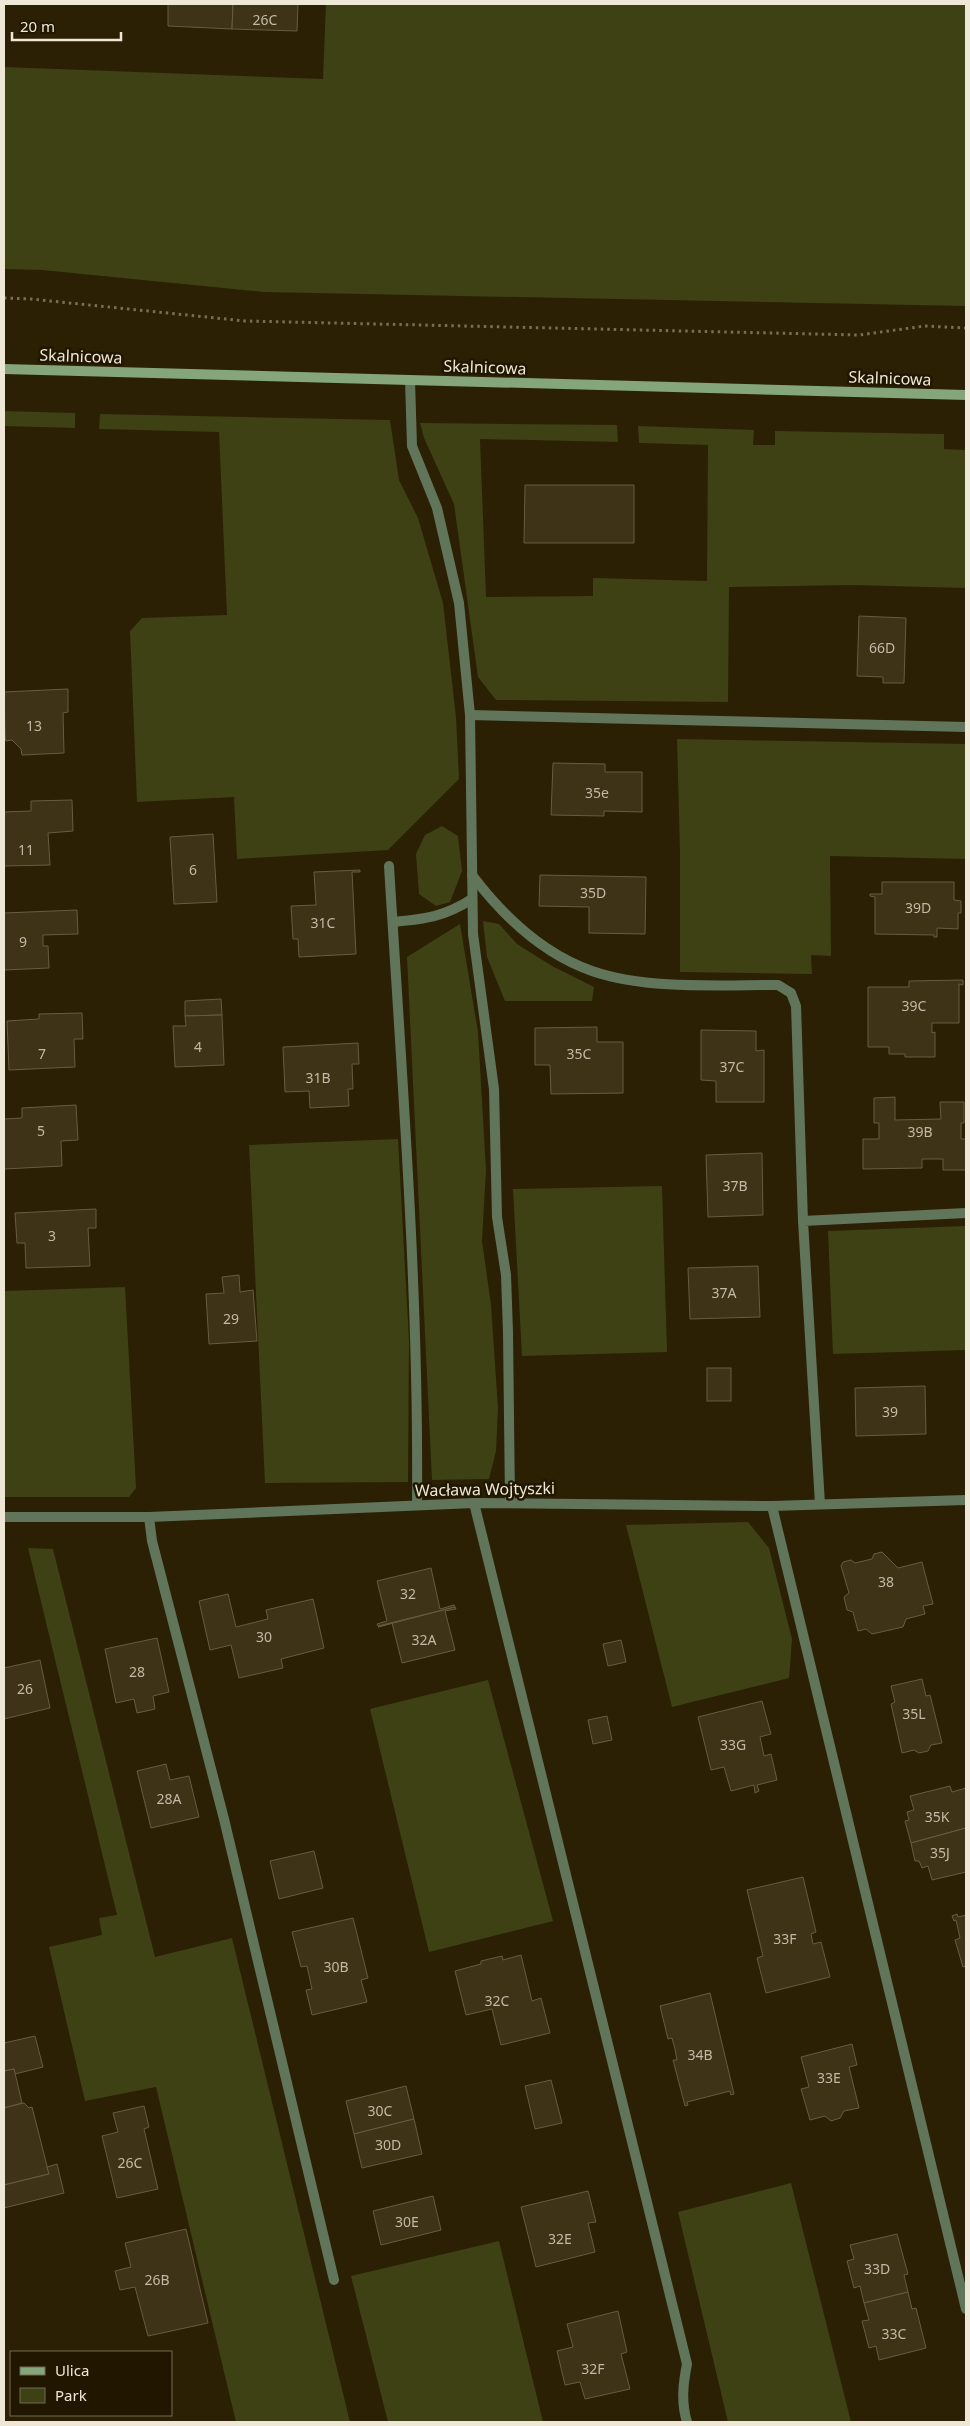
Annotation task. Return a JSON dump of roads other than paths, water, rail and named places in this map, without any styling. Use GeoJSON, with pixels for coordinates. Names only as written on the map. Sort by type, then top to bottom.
{"type":"FeatureCollection","features":[{"type":"Feature","properties":{"kind":"street","name":"Skalnicowa"},"geometry":{"type":"LineString","coordinates":[[4,369],[966,395]]}},
{"type":"Feature","properties":{"kind":"street"},"geometry":{"type":"LineString","coordinates":[[410,380],[412,446],[437,508],[459,603],[470,715],[472,934],[494,1089],[497,1217],[506,1275],[510,1502]]}},
{"type":"Feature","properties":{"kind":"street"},"geometry":{"type":"LineString","coordinates":[[470,715],[966,727]]}},
{"type":"Feature","properties":{"kind":"street"},"geometry":{"type":"LineString","coordinates":[[390,866],[412,1252],[418,1404],[417,1505]]}},
{"type":"Feature","properties":{"kind":"street"},"geometry":{"type":"LineString","coordinates":[[472,875],[492,901],[520,927],[550,951],[592,971],[642,982],[778,985],[791,993],[796,1006],[803,1221],[820,1504]]}},
{"type":"Feature","properties":{"kind":"street"},"geometry":{"type":"LineString","coordinates":[[393,922],[433,918],[458,908],[472,899]]}},
{"type":"Feature","properties":{"kind":"street"},"geometry":{"type":"LineString","coordinates":[[803,1221],[966,1213]]}},
{"type":"Feature","properties":{"kind":"street","name":"Wacława Wojtyszki"},"geometry":{"type":"LineString","coordinates":[[4,1517],[149,1517],[510,1502],[772,1506],[966,1500]]}},
{"type":"Feature","properties":{"kind":"street"},"geometry":{"type":"LineString","coordinates":[[474,1503],[687,2364],[682,2387],[683,2409],[687,2422]]}},
{"type":"Feature","properties":{"kind":"street"},"geometry":{"type":"LineString","coordinates":[[772,1506],[966,2309]]}},
{"type":"Feature","properties":{"kind":"street"},"geometry":{"type":"LineString","coordinates":[[149,1517],[152,1541],[224,1819],[334,2280]]}}]}
